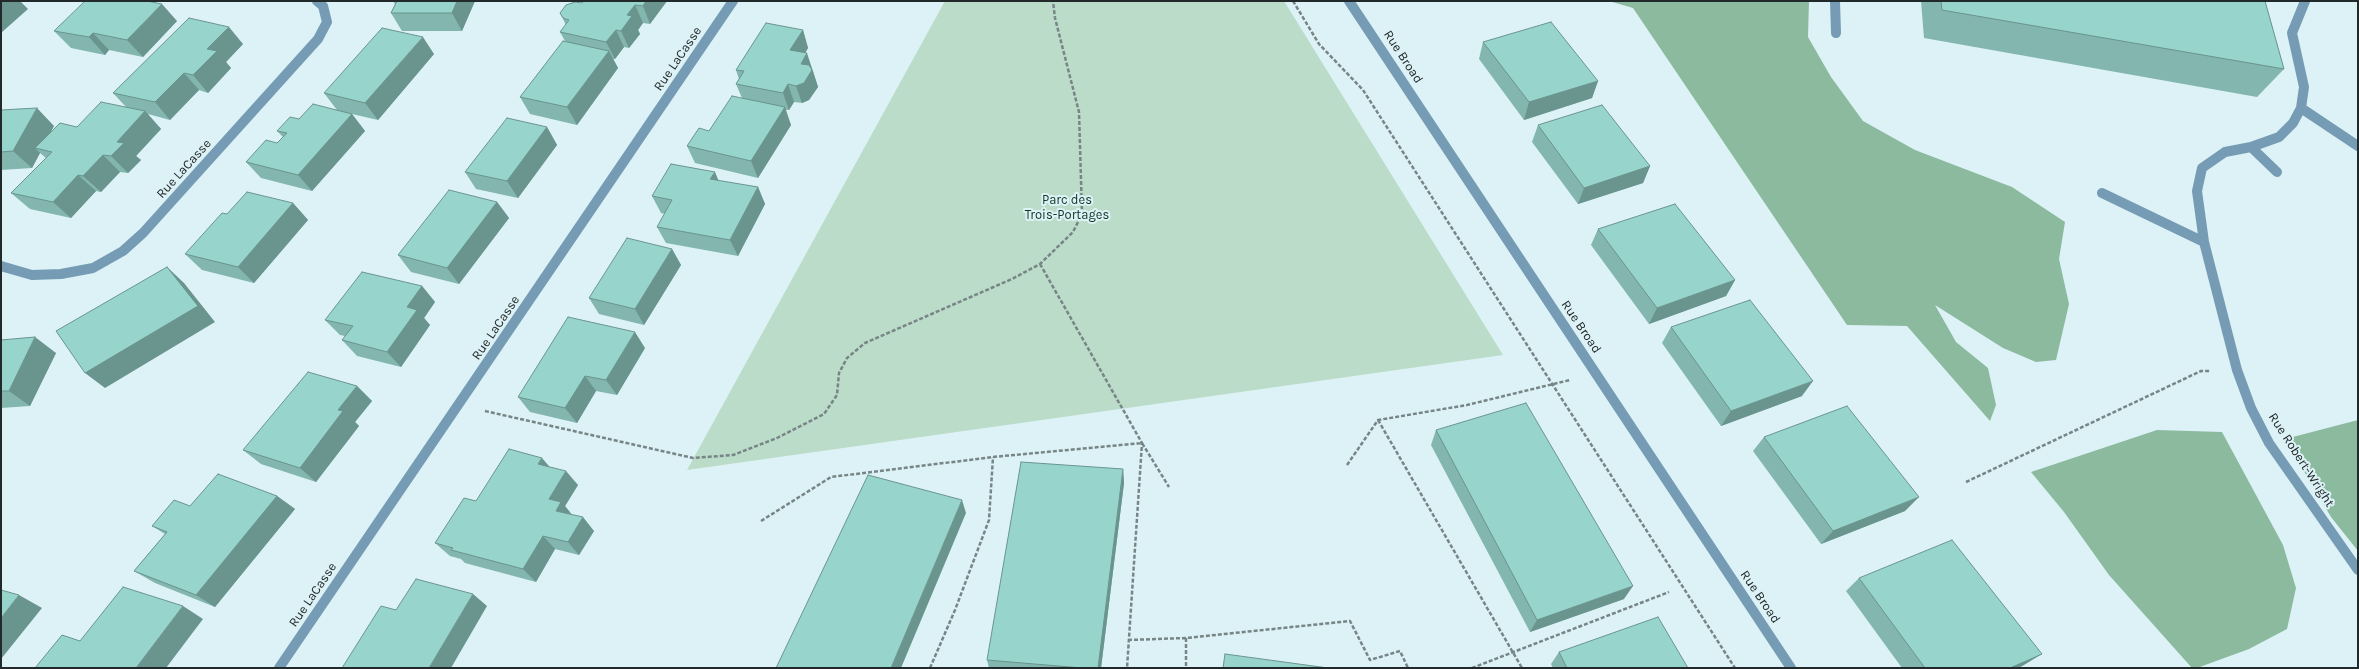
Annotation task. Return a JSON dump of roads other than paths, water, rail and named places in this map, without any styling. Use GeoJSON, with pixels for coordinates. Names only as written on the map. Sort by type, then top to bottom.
{"type":"FeatureCollection","features":[{"type":"Feature","properties":{"kind":"street","name":"Rue LaCasse"},"geometry":{"type":"LineString","coordinates":[[1,266],[32,275],[61,274],[93,268],[123,251],[143,233],[318,39],[327,22],[324,6],[317,1]]}},
{"type":"Feature","properties":{"kind":"street","name":"Rue LaCasse"},"geometry":{"type":"LineString","coordinates":[[279,668],[733,1]]}},
{"type":"Feature","properties":{"kind":"street","name":"Rue Broad"},"geometry":{"type":"LineString","coordinates":[[1349,1],[1791,668]]}},
{"type":"Feature","properties":{"kind":"street"},"geometry":{"type":"LineString","coordinates":[[1835,1],[1836,33]]}},
{"type":"Feature","properties":{"kind":"street"},"geometry":{"type":"LineString","coordinates":[[2305,1],[2292,32],[2304,87],[2301,108],[2358,146]]}},
{"type":"Feature","properties":{"kind":"street","name":"Rue Robert-Wright"},"geometry":{"type":"LineString","coordinates":[[2301,108],[2293,122],[2279,137],[2251,147],[2225,152],[2202,168],[2197,192],[2204,242],[2237,370],[2251,408],[2270,443],[2358,570]]}},
{"type":"Feature","properties":{"kind":"street"},"geometry":{"type":"LineString","coordinates":[[2251,147],[2277,172]]}},
{"type":"Feature","properties":{"kind":"street"},"geometry":{"type":"LineString","coordinates":[[2102,193],[2204,242]]}},
{"type":"Feature","properties":{"kind":"park label","name":"Parc des Trois-Portages"},"geometry":{"type":"Point","coordinates":[1067,208]}}]}
